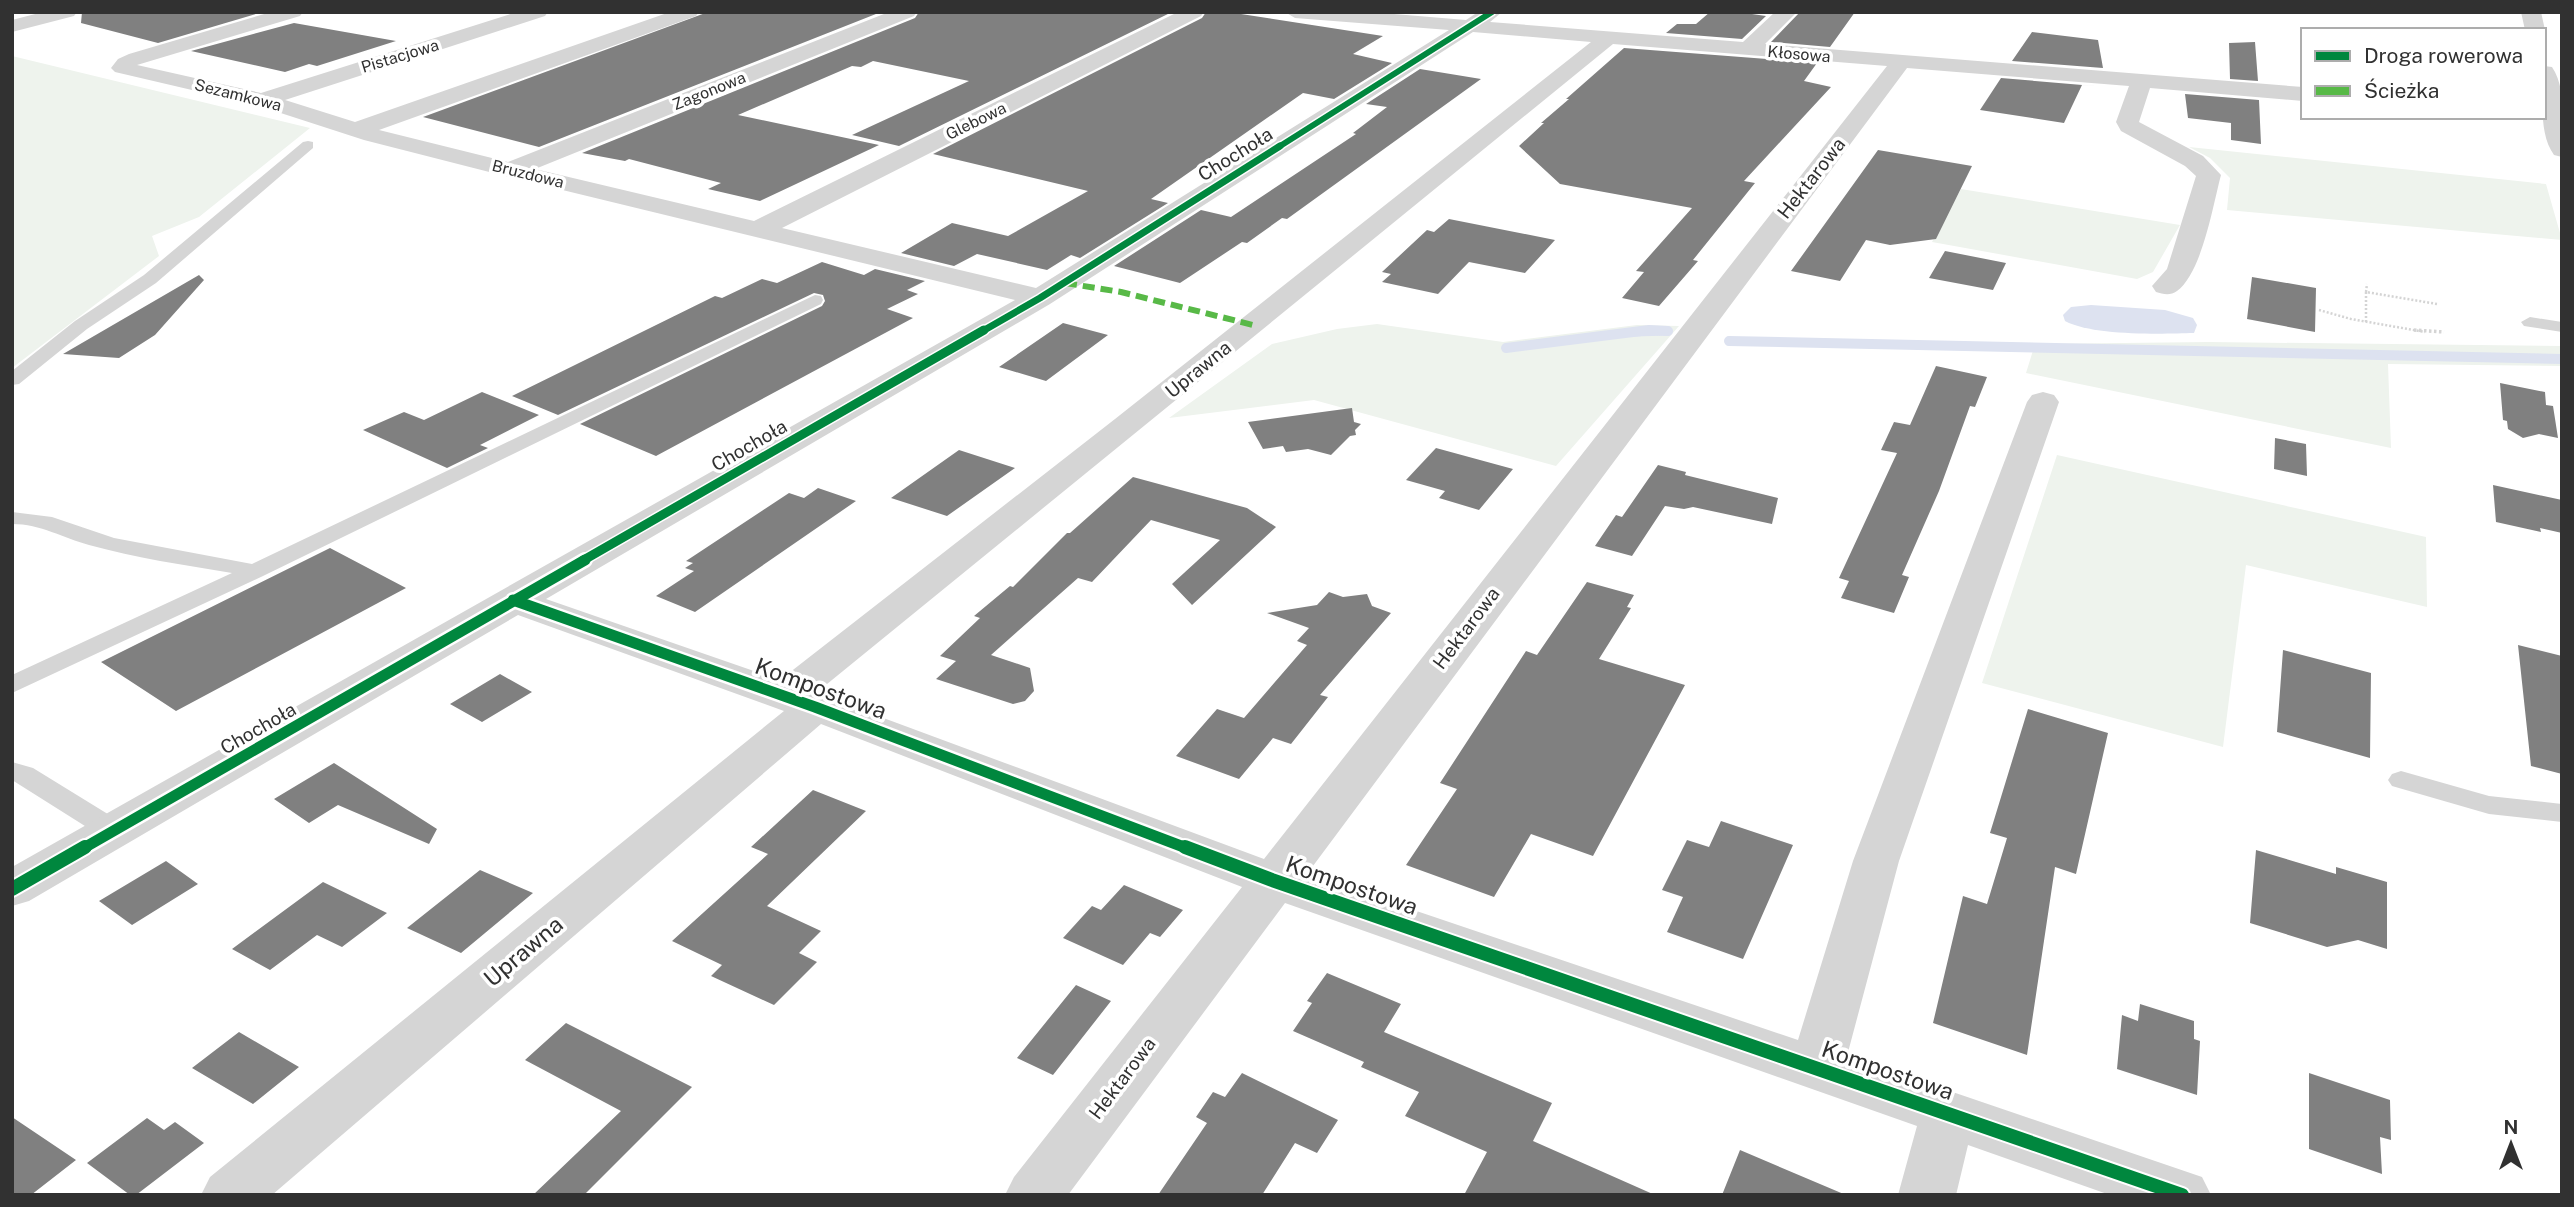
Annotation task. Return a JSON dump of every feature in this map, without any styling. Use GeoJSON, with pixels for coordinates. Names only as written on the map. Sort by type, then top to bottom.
{"type":"FeatureCollection","features":[{"type":"Feature","properties":{"kind":"street"},"geometry":{"type":"LineString","coordinates":[[12,26],[67,12]]}},
{"type":"Feature","properties":{"kind":"street","name":"Sezamkowa"},"geometry":{"type":"LineString","coordinates":[[293,12],[125,63],[122,68],[262,100],[358,129]]}},
{"type":"Feature","properties":{"kind":"street","name":"Pistacjowa"},"geometry":{"type":"LineString","coordinates":[[262,100],[538,12]]}},
{"type":"Feature","properties":{"kind":"street"},"geometry":{"type":"LineString","coordinates":[[358,129],[689,12]]}},
{"type":"Feature","properties":{"kind":"street","name":"Zagonowa"},"geometry":{"type":"LineString","coordinates":[[510,170],[908,12]]}},
{"type":"Feature","properties":{"kind":"street","name":"Glebowa"},"geometry":{"type":"LineString","coordinates":[[757,230],[1194,12]]}},
{"type":"Feature","properties":{"kind":"street","name":"Kłosowa"},"geometry":{"type":"LineString","coordinates":[[1295,12],[1480,20],[1607,39],[2301,94]]}},
{"type":"Feature","properties":{"kind":"street"},"geometry":{"type":"LineString","coordinates":[[1747,50],[1787,12]]}},
{"type":"Feature","properties":{"kind":"street","name":"Chochoła"},"geometry":{"type":"LineString","coordinates":[[12,889],[1040,298],[1480,20]]}},
{"type":"Feature","properties":{"kind":"street","name":"Uprawna"},"geometry":{"type":"LineString","coordinates":[[230,1195],[800,702],[1127,426],[1607,39]]}},
{"type":"Feature","properties":{"kind":"street","name":"Hektarowa"},"geometry":{"type":"LineString","coordinates":[[1034,1195],[1272,880],[1900,62]]}},
{"type":"Feature","properties":{"kind":"street"},"geometry":{"type":"LineString","coordinates":[[2551,78],[2549,115],[2562,150]]}},
{"type":"Feature","properties":{"kind":"street"},"geometry":{"type":"LineString","coordinates":[[2142,80],[2127,122],[2129,126],[2194,161],[2209,175],[2180,271],[2166,286]]}},
{"type":"Feature","properties":{"kind":"street","name":"Bruzdowa"},"geometry":{"type":"LineString","coordinates":[[358,129],[510,170],[1040,298]]}},
{"type":"Feature","properties":{"kind":"street"},"geometry":{"type":"LineString","coordinates":[[1817,1067],[1876,861],[2043,402]]}},
{"type":"Feature","properties":{"kind":"street","name":"Kompostowa"},"geometry":{"type":"LineString","coordinates":[[513,600],[800,702],[1272,880],[2182,1195]]}},
{"type":"Feature","properties":{"kind":"street"},"geometry":{"type":"LineString","coordinates":[[1927,1195],[1948,1113]]}},
{"type":"Feature","properties":{"kind":"lane"},"geometry":{"type":"LineString","coordinates":[[12,380],[80,325],[150,279],[308,145]]}},
{"type":"Feature","properties":{"kind":"lane"},"geometry":{"type":"LineString","coordinates":[[12,685],[255,571],[815,299]]}},
{"type":"Feature","properties":{"kind":"lane"},"geometry":{"type":"LineString","coordinates":[[2530,322],[2562,327]]}},
{"type":"Feature","properties":{"kind":"lane"},"geometry":{"type":"LineString","coordinates":[[12,518],[29,517],[53,522],[65,532],[97,541],[255,571]]}},
{"type":"Feature","properties":{"kind":"lane"},"geometry":{"type":"LineString","coordinates":[[12,771],[24,774],[114,831]]}},
{"type":"Feature","properties":{"kind":"lane"},"geometry":{"type":"LineString","coordinates":[[2401,780],[2489,805],[2562,813]]}},
{"type":"Feature","properties":{"kind":"path"},"geometry":{"type":"LineString","coordinates":[[2367,284],[2367,322]]}},
{"type":"Feature","properties":{"kind":"path"},"geometry":{"type":"LineString","coordinates":[[2365,292],[2437,303]]}},
{"type":"Feature","properties":{"kind":"path"},"geometry":{"type":"LineString","coordinates":[[2319,310],[2367,322],[2432,333],[2444,332]]}},
{"type":"Feature","properties":{"kind":"shaded area"},"geometry":{"type":"Polygon","coordinates":[[[12,56],[310,128],[199,217],[152,236],[159,256],[12,368],[12,56]]]}},
{"type":"Feature","properties":{"kind":"shaded area"},"geometry":{"type":"Polygon","coordinates":[[[2189,147],[2546,184],[2562,240],[2227,210],[2230,178],[2210,158],[2189,147]]]}},
{"type":"Feature","properties":{"kind":"shaded area"},"geometry":{"type":"Polygon","coordinates":[[[1961,189],[2180,225],[2153,272],[2137,279],[1932,242],[1961,189]]]}},
{"type":"Feature","properties":{"kind":"shaded area"},"geometry":{"type":"Polygon","coordinates":[[[2091,305],[2165,310],[2193,318],[2197,325],[2194,333],[2146,334],[2109,332],[2065,321],[2063,315],[2071,307],[2091,305]]]}},
{"type":"Feature","properties":{"kind":"shaded area"},"geometry":{"type":"Polygon","coordinates":[[[1377,324],[1503,342],[1637,325],[1679,326],[1556,466],[1314,400],[1169,418],[1272,344],[1337,329],[1377,324]]]}},
{"type":"Feature","properties":{"kind":"shaded area"},"geometry":{"type":"Polygon","coordinates":[[[2209,342],[2562,346],[2562,366],[2388,364],[2391,448],[2026,373],[2035,344],[2209,342]]]}},
{"type":"Feature","properties":{"kind":"shaded area"},"geometry":{"type":"Polygon","coordinates":[[[2057,455],[2426,537],[2427,607],[2246,565],[2223,747],[1982,683],[2057,455]]]}},
{"type":"Feature","properties":{"kind":"building"},"geometry":{"type":"Polygon","coordinates":[[[82,12],[259,13],[158,43],[81,23],[82,12]]]}},
{"type":"Feature","properties":{"kind":"building"},"geometry":{"type":"Polygon","coordinates":[[[708,12],[881,12],[539,147],[423,117],[708,12]]]}},
{"type":"Feature","properties":{"kind":"building"},"geometry":{"type":"Polygon","coordinates":[[[919,12],[1172,12],[899,146],[852,135],[969,81],[873,61],[861,67],[852,66],[738,115],[879,145],[760,201],[708,189],[721,183],[629,159],[625,161],[582,153],[915,18],[919,12]]]}},
{"type":"Feature","properties":{"kind":"building"},"geometry":{"type":"Polygon","coordinates":[[[1206,12],[1228,12],[1383,36],[1353,54],[1392,63],[1334,99],[1303,93],[1151,199],[1168,203],[1080,258],[1071,255],[1047,270],[977,254],[954,266],[901,253],[952,223],[1008,236],[1088,191],[933,154],[1202,18],[1206,12]]]}},
{"type":"Feature","properties":{"kind":"building"},"geometry":{"type":"Polygon","coordinates":[[[1710,12],[1766,16],[1742,39],[1666,33],[1677,24],[1696,24],[1710,12]]]}},
{"type":"Feature","properties":{"kind":"building"},"geometry":{"type":"Polygon","coordinates":[[[1800,12],[1855,12],[1830,47],[1771,42],[1800,12]]]}},
{"type":"Feature","properties":{"kind":"building"},"geometry":{"type":"Polygon","coordinates":[[[294,23],[396,41],[317,66],[309,64],[285,72],[191,51],[294,23]]]}},
{"type":"Feature","properties":{"kind":"building"},"geometry":{"type":"Polygon","coordinates":[[[2032,32],[2098,40],[2103,68],[2012,61],[2032,32]]]}},
{"type":"Feature","properties":{"kind":"building"},"geometry":{"type":"Polygon","coordinates":[[[2255,42],[2258,81],[2230,79],[2229,43],[2255,42]]]}},
{"type":"Feature","properties":{"kind":"building"},"geometry":{"type":"Polygon","coordinates":[[[1624,48],[1817,63],[1804,81],[1831,87],[1744,181],[1755,183],[1693,260],[1698,261],[1659,306],[1622,298],[1644,272],[1636,271],[1692,208],[1560,184],[1519,146],[1569,99],[1566,99],[1624,48]]]}},
{"type":"Feature","properties":{"kind":"building"},"geometry":{"type":"Polygon","coordinates":[[[1420,69],[1481,79],[1287,219],[1282,218],[1247,243],[1242,242],[1180,283],[1114,266],[1201,210],[1231,217],[1356,134],[1353,133],[1387,107],[1366,104],[1420,69]]]}},
{"type":"Feature","properties":{"kind":"building"},"geometry":{"type":"Polygon","coordinates":[[[2001,78],[2106,87],[2082,85],[2064,123],[1980,110],[2001,78]]]}},
{"type":"Feature","properties":{"kind":"building"},"geometry":{"type":"Polygon","coordinates":[[[2185,94],[2259,100],[2261,144],[2231,140],[2231,123],[2188,118],[2185,94]]]}},
{"type":"Feature","properties":{"kind":"building"},"geometry":{"type":"Polygon","coordinates":[[[1878,150],[1972,166],[1936,239],[1890,245],[1866,240],[1840,281],[1791,271],[1878,150]]]}},
{"type":"Feature","properties":{"kind":"building"},"geometry":{"type":"Polygon","coordinates":[[[1449,219],[1555,240],[1525,273],[1469,262],[1438,294],[1382,282],[1391,274],[1382,272],[1427,230],[1434,232],[1449,219]]]}},
{"type":"Feature","properties":{"kind":"building"},"geometry":{"type":"Polygon","coordinates":[[[1945,251],[2006,263],[1993,290],[1929,278],[1945,251]]]}},
{"type":"Feature","properties":{"kind":"building"},"geometry":{"type":"Polygon","coordinates":[[[822,262],[864,275],[875,269],[925,281],[907,290],[918,294],[887,309],[913,318],[656,456],[580,424],[822,306],[825,301],[823,295],[814,293],[558,415],[512,396],[715,296],[722,298],[762,279],[777,283],[822,262]]]}},
{"type":"Feature","properties":{"kind":"building"},"geometry":{"type":"Polygon","coordinates":[[[199,275],[204,280],[155,335],[119,358],[63,354],[199,275]]]}},
{"type":"Feature","properties":{"kind":"building"},"geometry":{"type":"Polygon","coordinates":[[[2252,277],[2316,288],[2315,332],[2247,319],[2252,277]]]}},
{"type":"Feature","properties":{"kind":"building"},"geometry":{"type":"Polygon","coordinates":[[[1063,323],[1108,335],[1046,381],[999,367],[1063,323]]]}},
{"type":"Feature","properties":{"kind":"building"},"geometry":{"type":"Polygon","coordinates":[[[1936,366],[1987,377],[1975,407],[1970,406],[1939,491],[1902,575],[1909,577],[1894,613],[1841,598],[1849,581],[1839,578],[1897,453],[1881,450],[1894,422],[1910,425],[1936,366]]]}},
{"type":"Feature","properties":{"kind":"building"},"geometry":{"type":"Polygon","coordinates":[[[2500,383],[2545,392],[2546,405],[2553,406],[2558,438],[2539,434],[2523,438],[2508,429],[2507,421],[2503,420],[2500,383]]]}},
{"type":"Feature","properties":{"kind":"building"},"geometry":{"type":"Polygon","coordinates":[[[482,392],[539,415],[480,445],[488,448],[447,468],[363,430],[404,412],[424,420],[482,392]]]}},
{"type":"Feature","properties":{"kind":"building"},"geometry":{"type":"Polygon","coordinates":[[[1352,408],[1354,422],[1361,424],[1355,430],[1356,435],[1350,436],[1331,455],[1308,449],[1286,452],[1283,446],[1263,449],[1248,422],[1352,408]]]}},
{"type":"Feature","properties":{"kind":"building"},"geometry":{"type":"Polygon","coordinates":[[[2275,438],[2306,444],[2307,476],[2274,469],[2275,438]]]}},
{"type":"Feature","properties":{"kind":"building"},"geometry":{"type":"Polygon","coordinates":[[[1436,448],[1513,469],[1479,510],[1439,498],[1445,491],[1406,480],[1436,448]]]}},
{"type":"Feature","properties":{"kind":"building"},"geometry":{"type":"Polygon","coordinates":[[[959,450],[1015,468],[947,516],[891,498],[959,450]]]}},
{"type":"Feature","properties":{"kind":"building"},"geometry":{"type":"Polygon","coordinates":[[[1658,465],[1686,472],[1685,475],[1778,498],[1772,524],[1693,507],[1684,509],[1665,506],[1632,556],[1595,546],[1616,515],[1622,517],[1658,465]]]}},
{"type":"Feature","properties":{"kind":"building"},"geometry":{"type":"Polygon","coordinates":[[[1133,477],[1247,508],[1276,527],[1192,605],[1172,584],[1220,540],[1151,520],[1092,582],[1078,578],[991,655],[1030,668],[1034,691],[1025,701],[1013,704],[936,679],[956,661],[940,656],[980,618],[974,616],[1010,586],[1013,587],[1067,533],[1133,477]]]}},
{"type":"Feature","properties":{"kind":"building"},"geometry":{"type":"Polygon","coordinates":[[[2493,485],[2562,500],[2562,533],[2540,528],[2541,532],[2496,522],[2493,485]]]}},
{"type":"Feature","properties":{"kind":"building"},"geometry":{"type":"Polygon","coordinates":[[[818,488],[856,501],[695,612],[656,596],[694,571],[685,568],[693,563],[686,561],[789,493],[804,498],[818,488]]]}},
{"type":"Feature","properties":{"kind":"building"},"geometry":{"type":"Polygon","coordinates":[[[330,548],[406,588],[176,711],[101,662],[330,548]]]}},
{"type":"Feature","properties":{"kind":"building"},"geometry":{"type":"Polygon","coordinates":[[[1587,582],[1634,595],[1627,607],[1631,608],[1599,659],[1685,685],[1593,856],[1531,834],[1494,897],[1406,865],[1457,789],[1440,783],[1526,651],[1537,655],[1587,582]]]}},
{"type":"Feature","properties":{"kind":"building"},"geometry":{"type":"Polygon","coordinates":[[[1329,592],[1343,597],[1367,594],[1372,606],[1391,613],[1320,695],[1328,697],[1291,744],[1273,738],[1239,779],[1176,756],[1217,709],[1244,718],[1307,645],[1297,641],[1309,628],[1267,613],[1317,605],[1329,592]]]}},
{"type":"Feature","properties":{"kind":"building"},"geometry":{"type":"Polygon","coordinates":[[[2518,645],[2562,656],[2562,774],[2531,766],[2518,645]]]}},
{"type":"Feature","properties":{"kind":"building"},"geometry":{"type":"Polygon","coordinates":[[[2283,650],[2371,673],[2370,758],[2277,732],[2283,650]]]}},
{"type":"Feature","properties":{"kind":"building"},"geometry":{"type":"Polygon","coordinates":[[[500,674],[532,692],[482,722],[450,704],[500,674]]]}},
{"type":"Feature","properties":{"kind":"building"},"geometry":{"type":"Polygon","coordinates":[[[2028,709],[2108,733],[2076,874],[2055,867],[2027,1055],[1933,1023],[1963,896],[1987,904],[2007,838],[1990,833],[2028,709]]]}},
{"type":"Feature","properties":{"kind":"building"},"geometry":{"type":"Polygon","coordinates":[[[334,763],[437,829],[429,844],[338,805],[309,823],[274,799],[334,763]]]}},
{"type":"Feature","properties":{"kind":"building"},"geometry":{"type":"Polygon","coordinates":[[[813,790],[866,811],[767,906],[821,931],[799,953],[817,962],[774,1005],[711,976],[722,965],[672,941],[768,854],[751,847],[813,790]]]}},
{"type":"Feature","properties":{"kind":"building"},"geometry":{"type":"Polygon","coordinates":[[[1721,821],[1793,845],[1743,959],[1667,932],[1683,897],[1662,890],[1687,840],[1709,847],[1721,821]]]}},
{"type":"Feature","properties":{"kind":"building"},"geometry":{"type":"Polygon","coordinates":[[[2256,850],[2336,874],[2336,867],[2387,882],[2387,949],[2358,940],[2327,947],[2250,923],[2256,850]]]}},
{"type":"Feature","properties":{"kind":"building"},"geometry":{"type":"Polygon","coordinates":[[[166,861],[198,884],[132,925],[99,901],[166,861]]]}},
{"type":"Feature","properties":{"kind":"building"},"geometry":{"type":"Polygon","coordinates":[[[480,870],[533,893],[461,953],[407,928],[480,870]]]}},
{"type":"Feature","properties":{"kind":"building"},"geometry":{"type":"Polygon","coordinates":[[[323,882],[387,913],[342,947],[317,935],[270,970],[232,949],[323,882]]]}},
{"type":"Feature","properties":{"kind":"building"},"geometry":{"type":"Polygon","coordinates":[[[1124,885],[1183,910],[1160,937],[1150,933],[1123,965],[1063,938],[1092,906],[1101,910],[1124,885]]]}},
{"type":"Feature","properties":{"kind":"building"},"geometry":{"type":"Polygon","coordinates":[[[1327,973],[1401,1004],[1384,1032],[1552,1103],[1533,1141],[1655,1195],[1464,1195],[1487,1152],[1405,1116],[1419,1092],[1361,1067],[1364,1062],[1293,1031],[1312,1003],[1307,1001],[1327,973]]]}},
{"type":"Feature","properties":{"kind":"building"},"geometry":{"type":"Polygon","coordinates":[[[1076,985],[1111,1001],[1053,1075],[1017,1058],[1076,985]]]}},
{"type":"Feature","properties":{"kind":"building"},"geometry":{"type":"Polygon","coordinates":[[[2140,1004],[2194,1021],[2194,1039],[2200,1041],[2197,1095],[2117,1069],[2122,1015],[2138,1021],[2140,1004]]]}},
{"type":"Feature","properties":{"kind":"building"},"geometry":{"type":"Polygon","coordinates":[[[566,1023],[692,1087],[584,1195],[533,1195],[621,1111],[525,1060],[566,1023]]]}},
{"type":"Feature","properties":{"kind":"building"},"geometry":{"type":"Polygon","coordinates":[[[239,1032],[299,1067],[253,1104],[192,1068],[239,1032]]]}},
{"type":"Feature","properties":{"kind":"building"},"geometry":{"type":"Polygon","coordinates":[[[1242,1073],[1338,1120],[1317,1153],[1295,1143],[1262,1195],[1158,1195],[1207,1123],[1196,1117],[1213,1092],[1225,1097],[1242,1073]]]}},
{"type":"Feature","properties":{"kind":"building"},"geometry":{"type":"Polygon","coordinates":[[[2309,1073],[2390,1100],[2391,1140],[2380,1137],[2382,1174],[2309,1149],[2309,1073]]]}},
{"type":"Feature","properties":{"kind":"building"},"geometry":{"type":"Polygon","coordinates":[[[12,1117],[76,1160],[31,1195],[12,1195],[12,1117]]]}},
{"type":"Feature","properties":{"kind":"building"},"geometry":{"type":"Polygon","coordinates":[[[147,1118],[164,1130],[175,1122],[204,1143],[136,1195],[130,1195],[87,1163],[147,1118]]]}},
{"type":"Feature","properties":{"kind":"building"},"geometry":{"type":"Polygon","coordinates":[[[1740,1150],[1846,1195],[1722,1195],[1740,1150]]]}},
{"type":"Feature","properties":{"kind":"waterway"},"geometry":{"type":"LineString","coordinates":[[1506,348],[1649,330],[1668,331],[1635,332]]}},
{"type":"Feature","properties":{"kind":"waterway"},"geometry":{"type":"LineString","coordinates":[[1729,341],[2562,359]]}},
{"type":"Feature","properties":{"kind":"marked path"},"geometry":{"type":"LineString","coordinates":[[1065,283],[1121,292],[1253,325]]}},
{"type":"Feature","properties":{"kind":"cycle path"},"geometry":{"type":"LineString","coordinates":[[12,889],[1040,298],[1492,12]]}},
{"type":"Feature","properties":{"kind":"cycle path"},"geometry":{"type":"LineString","coordinates":[[513,600],[815,707],[1272,880],[2182,1195]]}}]}
